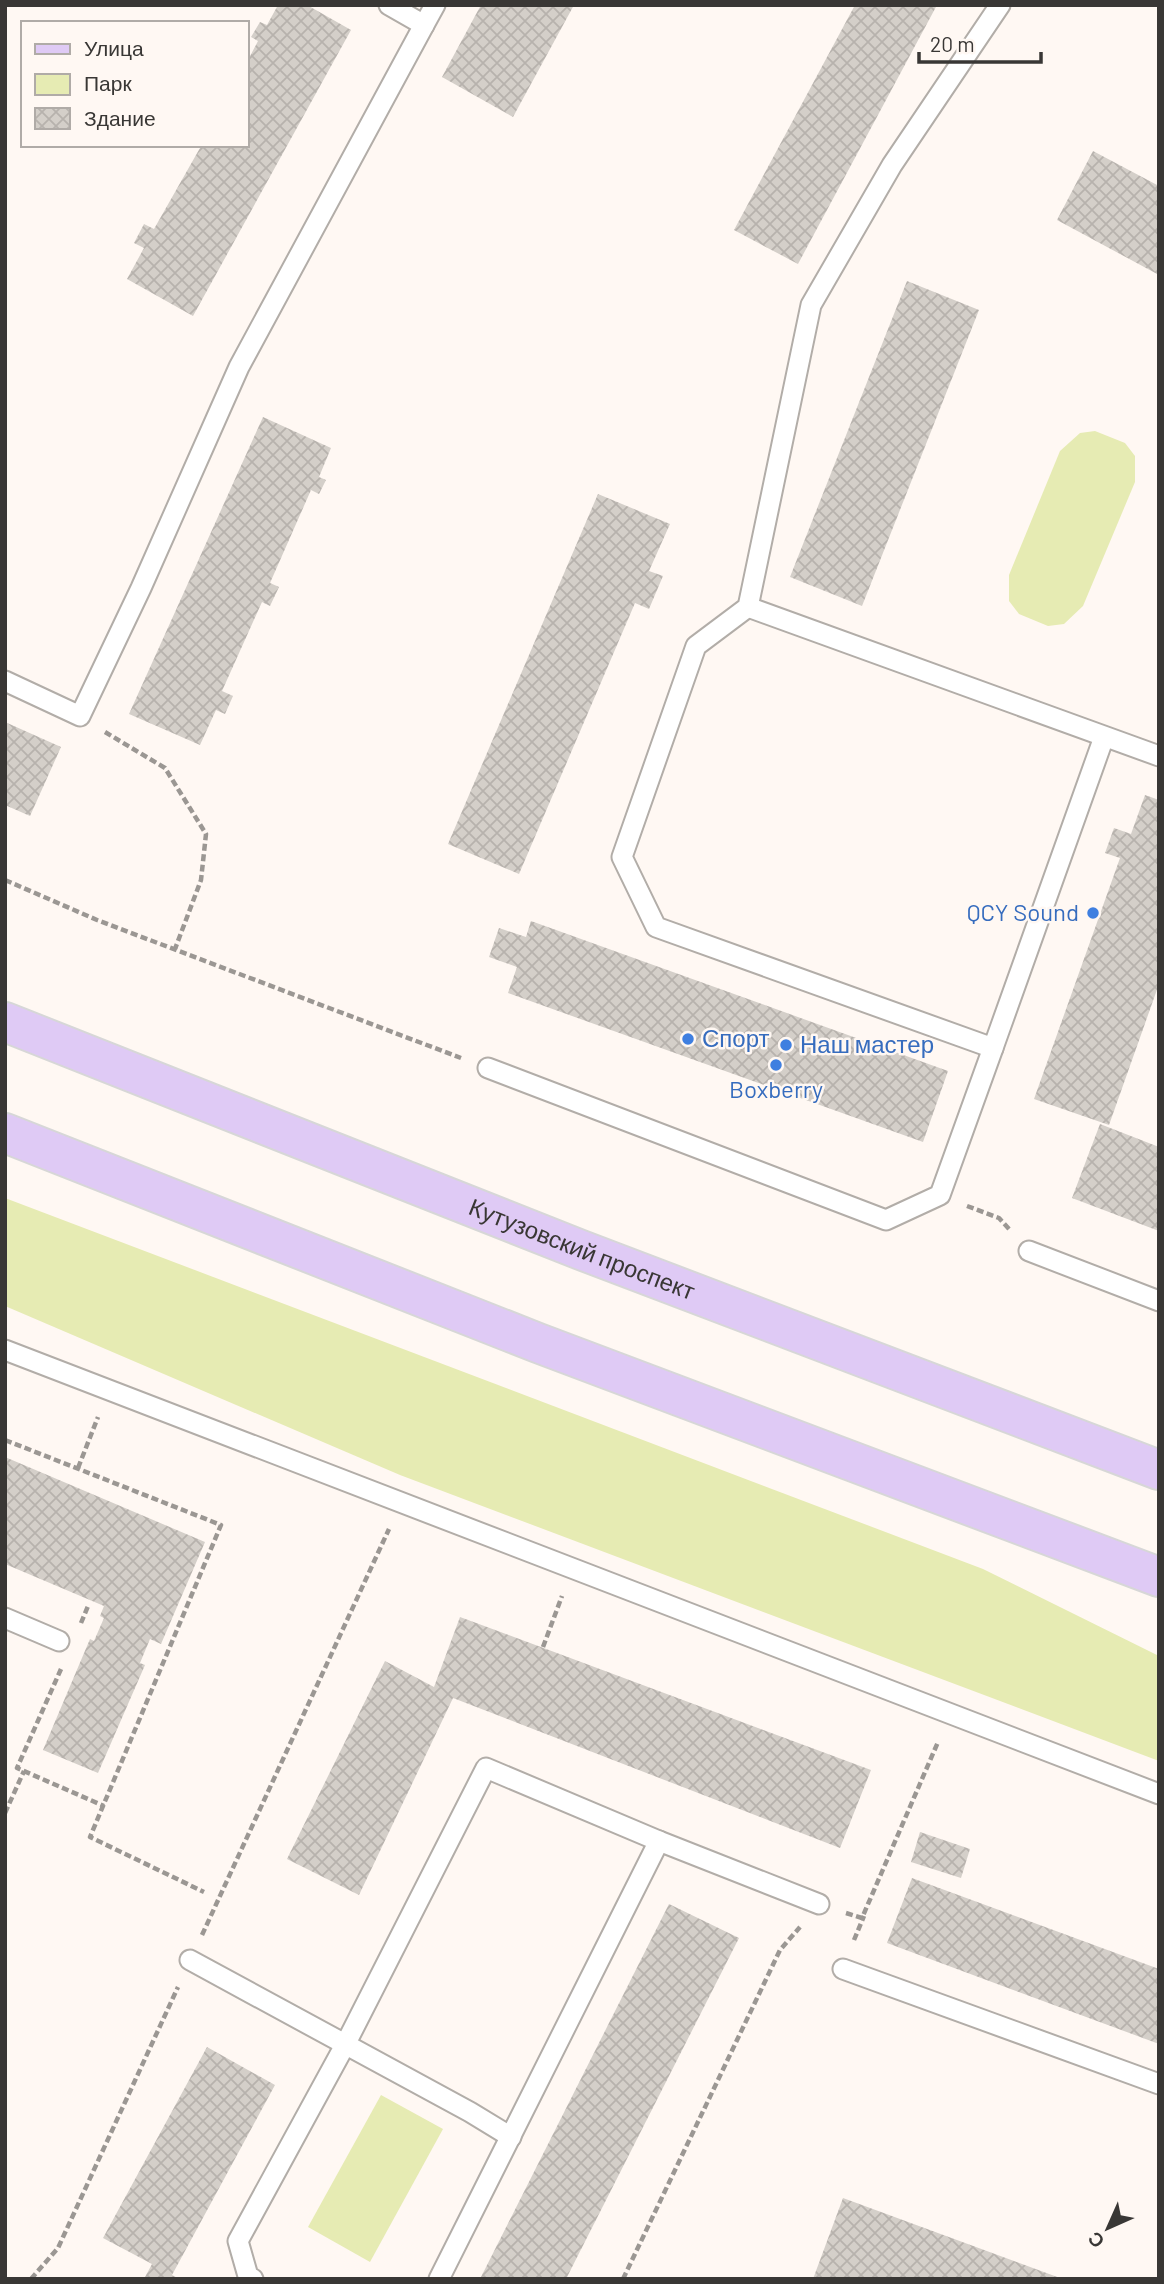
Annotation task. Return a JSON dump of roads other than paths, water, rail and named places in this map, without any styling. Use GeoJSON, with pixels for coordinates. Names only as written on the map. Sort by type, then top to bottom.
{"type":"FeatureCollection","features":[{"type":"Feature","properties":{"kind":"main road","name":"Кутузовский проспект"},"geometry":{"type":"LineString","coordinates":[[5,1022],[581,1250],[1159,1469]]}},
{"type":"Feature","properties":{"kind":"main road"},"geometry":{"type":"LineString","coordinates":[[5,1133],[538,1343],[1159,1577]]}},
{"type":"Feature","properties":{"kind":"lane"},"geometry":{"type":"LineString","coordinates":[[389,5],[424,25]]}},
{"type":"Feature","properties":{"kind":"lane"},"geometry":{"type":"LineString","coordinates":[[5,681],[80,716],[239,367],[435,5]]}},
{"type":"Feature","properties":{"kind":"lane"},"geometry":{"type":"LineString","coordinates":[[993,1048],[656,927],[622,857],[696,646],[748,607],[811,305],[892,165],[1000,5]]}},
{"type":"Feature","properties":{"kind":"lane"},"geometry":{"type":"LineString","coordinates":[[748,607],[1159,756]]}},
{"type":"Feature","properties":{"kind":"lane"},"geometry":{"type":"LineString","coordinates":[[488,1068],[886,1220],[940,1195],[1104,737]]}},
{"type":"Feature","properties":{"kind":"lane"},"geometry":{"type":"LineString","coordinates":[[1029,1251],[1159,1301]]}},
{"type":"Feature","properties":{"kind":"lane"},"geometry":{"type":"LineString","coordinates":[[5,1350],[1159,1794]]}},
{"type":"Feature","properties":{"kind":"lane"},"geometry":{"type":"LineString","coordinates":[[5,1618],[59,1641]]}},
{"type":"Feature","properties":{"kind":"lane"},"geometry":{"type":"LineString","coordinates":[[253,2279],[248,2276],[238,2241],[345,2045],[486,1768],[659,1841],[819,1904]]}},
{"type":"Feature","properties":{"kind":"lane"},"geometry":{"type":"LineString","coordinates":[[439,2279],[659,1841]]}},
{"type":"Feature","properties":{"kind":"lane"},"geometry":{"type":"LineString","coordinates":[[190,1961],[470,2112],[511,2137]]}},
{"type":"Feature","properties":{"kind":"lane"},"geometry":{"type":"LineString","coordinates":[[844,1969],[1159,2084]]}},
{"type":"Feature","properties":{"kind":"place","name":"QCY Sound"},"geometry":{"type":"Point","coordinates":[1093,913]}},
{"type":"Feature","properties":{"kind":"place","name":"Спорт"},"geometry":{"type":"Point","coordinates":[688,1039]}},
{"type":"Feature","properties":{"kind":"place","name":"Наш мастер"},"geometry":{"type":"Point","coordinates":[786,1045]}},
{"type":"Feature","properties":{"kind":"place","name":"Boxberry"},"geometry":{"type":"Point","coordinates":[776,1065]}}]}
